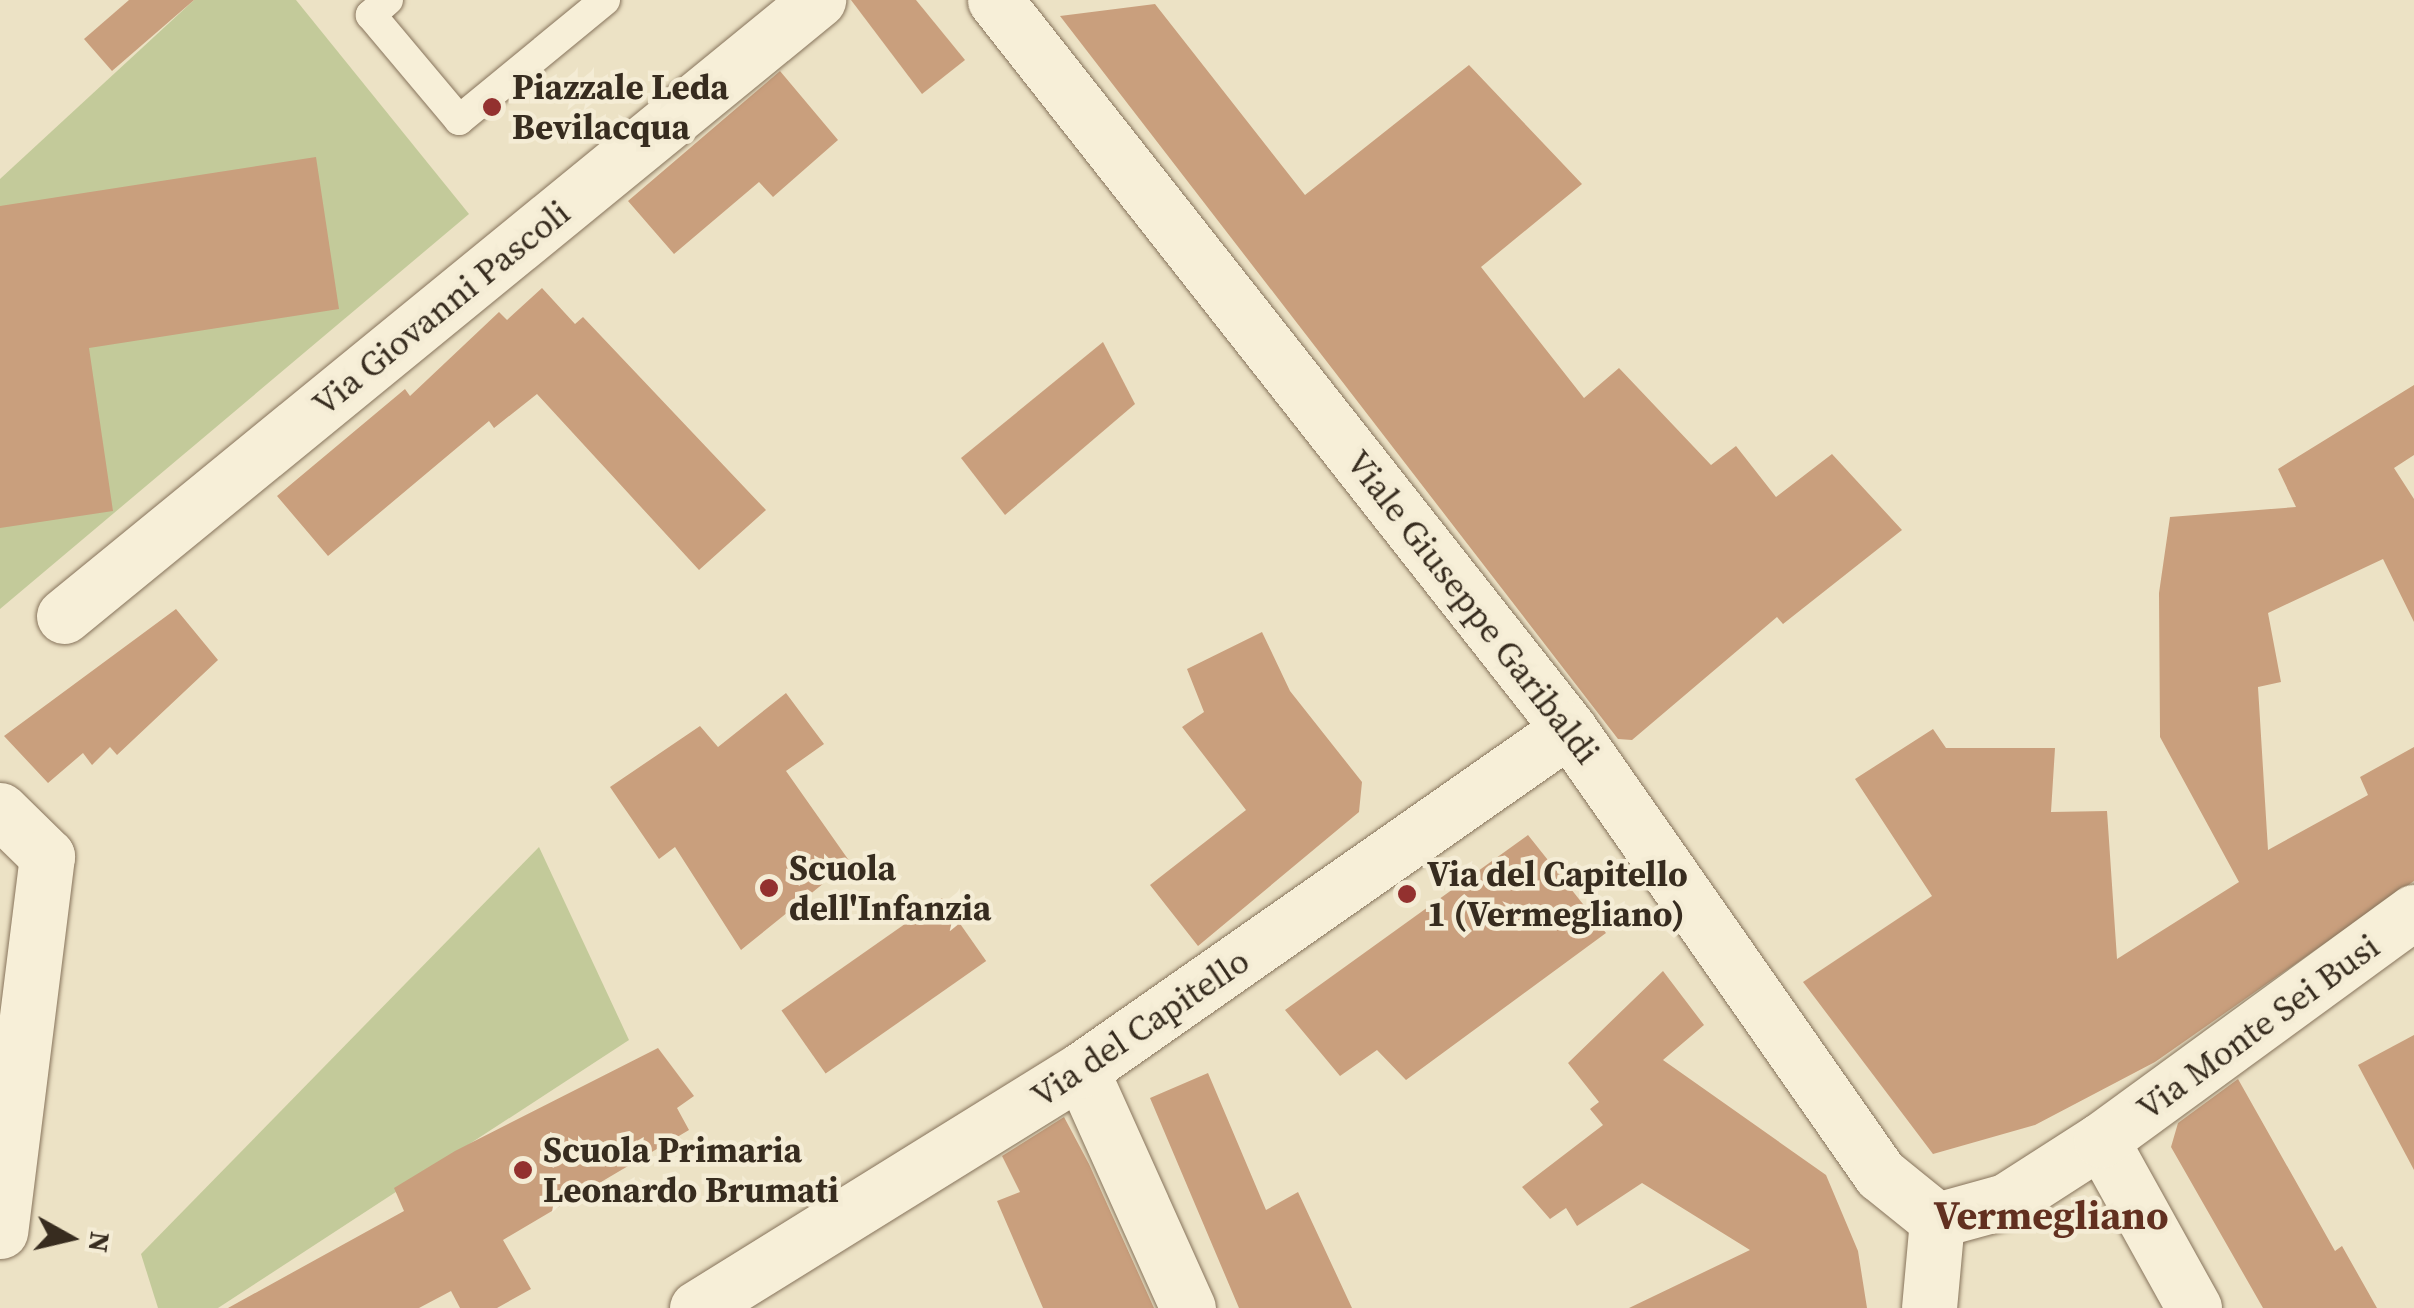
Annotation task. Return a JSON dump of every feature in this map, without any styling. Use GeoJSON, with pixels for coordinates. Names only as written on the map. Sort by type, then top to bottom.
{"type":"FeatureCollection","features":[{"type":"Feature","properties":{"kind":"street","name":"Via Giovanni Pascoli"},"geometry":{"type":"LineString","coordinates":[[64,616],[818,0]]}},
{"type":"Feature","properties":{"kind":"street","name":"Viale Giuseppe Garibaldi"},"geometry":{"type":"LineString","coordinates":[[995,0],[1570,728],[1880,1174],[1937,1220]]}},
{"type":"Feature","properties":{"kind":"street","name":"Via del Capitello"},"geometry":{"type":"LineString","coordinates":[[698,1308],[1081,1070],[1570,728]]}},
{"type":"Feature","properties":{"kind":"street"},"geometry":{"type":"LineString","coordinates":[[0,810],[47,856],[0,1231]]}},
{"type":"Feature","properties":{"kind":"street","name":"Via Monte Sei Busi"},"geometry":{"type":"LineString","coordinates":[[1937,1220],[2006,1201],[2101,1140],[2414,912]]}},
{"type":"Feature","properties":{"kind":"street"},"geometry":{"type":"LineString","coordinates":[[1081,1070],[1188,1308]]}},
{"type":"Feature","properties":{"kind":"street"},"geometry":{"type":"LineString","coordinates":[[2101,1140],[2194,1308]]}},
{"type":"Feature","properties":{"kind":"street"},"geometry":{"type":"LineString","coordinates":[[1930,1308],[1937,1220]]}},
{"type":"Feature","properties":{"kind":"lane"},"geometry":{"type":"LineString","coordinates":[[388,0],[371,15],[460,120],[605,0]]}},
{"type":"Feature","properties":{"kind":"green space"},"geometry":{"type":"Polygon","coordinates":[[[194,0],[296,0],[469,214],[0,609],[0,179],[194,0]]]}},
{"type":"Feature","properties":{"kind":"green space"},"geometry":{"type":"Polygon","coordinates":[[[539,847],[629,1040],[218,1308],[158,1308],[141,1254],[539,847]]]}},
{"type":"Feature","properties":{"kind":"building"},"geometry":{"type":"Polygon","coordinates":[[[129,0],[194,0],[112,71],[84,39],[129,0]]]}},
{"type":"Feature","properties":{"kind":"building"},"geometry":{"type":"Polygon","coordinates":[[[851,0],[916,0],[965,60],[922,94],[851,0]]]}},
{"type":"Feature","properties":{"kind":"building"},"geometry":{"type":"Polygon","coordinates":[[[1155,4],[1305,195],[1469,65],[1582,184],[1481,267],[1584,398],[1619,368],[1711,465],[1736,446],[1776,497],[1832,454],[1902,530],[1783,624],[1777,617],[1632,740],[1618,739],[1060,16],[1155,4]]]}},
{"type":"Feature","properties":{"kind":"building"},"geometry":{"type":"Polygon","coordinates":[[[780,71],[838,140],[773,197],[759,182],[674,254],[628,201],[780,71]]]}},
{"type":"Feature","properties":{"kind":"building"},"geometry":{"type":"Polygon","coordinates":[[[316,157],[339,309],[89,348],[113,511],[0,528],[0,206],[316,157]]]}},
{"type":"Feature","properties":{"kind":"building"},"geometry":{"type":"Polygon","coordinates":[[[542,288],[575,324],[583,317],[766,510],[699,570],[537,394],[494,428],[489,421],[328,556],[277,496],[405,389],[410,396],[499,312],[507,320],[542,288]]]}},
{"type":"Feature","properties":{"kind":"building"},"geometry":{"type":"Polygon","coordinates":[[[1103,342],[1135,404],[1005,515],[961,458],[1103,342]]]}},
{"type":"Feature","properties":{"kind":"building"},"geometry":{"type":"Polygon","coordinates":[[[2414,385],[2414,455],[2394,468],[2414,499],[2414,622],[2383,559],[2268,613],[2281,682],[2258,687],[2268,850],[2368,795],[2360,777],[2414,747],[2414,881],[2155,1062],[2035,1125],[1933,1154],[1803,982],[1932,896],[1855,779],[1933,729],[1946,748],[2055,748],[2051,812],[2107,811],[2117,959],[2239,882],[2160,737],[2159,593],[2170,517],[2296,507],[2278,469],[2414,385]]]}},
{"type":"Feature","properties":{"kind":"building"},"geometry":{"type":"Polygon","coordinates":[[[176,609],[218,660],[117,755],[110,747],[92,765],[83,753],[48,783],[4,736],[176,609]]]}},
{"type":"Feature","properties":{"kind":"building"},"geometry":{"type":"Polygon","coordinates":[[[1262,632],[1290,691],[1362,782],[1359,812],[1198,946],[1150,885],[1246,810],[1182,727],[1204,712],[1187,669],[1262,632]]]}},
{"type":"Feature","properties":{"kind":"building"},"geometry":{"type":"Polygon","coordinates":[[[786,693],[824,744],[786,771],[850,862],[741,950],[675,847],[659,859],[610,787],[700,726],[718,747],[786,693]]]}},
{"type":"Feature","properties":{"kind":"building"},"geometry":{"type":"Polygon","coordinates":[[[1528,835],[1606,933],[1406,1080],[1377,1050],[1340,1076],[1285,1010],[1528,835]]]}},
{"type":"Feature","properties":{"kind":"building"},"geometry":{"type":"Polygon","coordinates":[[[942,898],[986,961],[826,1073],[781,1010],[942,898]]]}},
{"type":"Feature","properties":{"kind":"building"},"geometry":{"type":"Polygon","coordinates":[[[1663,971],[1704,1025],[1663,1060],[1826,1175],[1858,1251],[1867,1308],[1629,1308],[1750,1250],[1642,1183],[1577,1226],[1566,1208],[1550,1219],[1522,1187],[1603,1125],[1590,1109],[1599,1102],[1568,1063],[1663,971]]]}},
{"type":"Feature","properties":{"kind":"building"},"geometry":{"type":"Polygon","coordinates":[[[2414,1035],[2414,1170],[2358,1065],[2414,1035]]]}},
{"type":"Feature","properties":{"kind":"building","name":"Scuola Primaria Leonardo Brumati"},"geometry":{"type":"Polygon","coordinates":[[[658,1048],[694,1096],[677,1108],[689,1130],[503,1240],[531,1289],[497,1308],[460,1308],[451,1291],[419,1308],[228,1308],[404,1211],[394,1188],[455,1151],[658,1048]]]}},
{"type":"Feature","properties":{"kind":"building"},"geometry":{"type":"Polygon","coordinates":[[[1208,1073],[1266,1210],[1298,1192],[1352,1308],[1239,1308],[1150,1098],[1208,1073]]]}},
{"type":"Feature","properties":{"kind":"building"},"geometry":{"type":"Polygon","coordinates":[[[2238,1079],[2335,1251],[2342,1246],[2377,1308],[2263,1308],[2171,1147],[2178,1123],[2238,1079]]]}},
{"type":"Feature","properties":{"kind":"building"},"geometry":{"type":"Polygon","coordinates":[[[1064,1117],[1154,1308],[1043,1308],[997,1201],[1020,1192],[1002,1156],[1064,1117]]]}},
{"type":"Feature","properties":{"kind":"place","name":"Piazzale Leda Bevilacqua"},"geometry":{"type":"Point","coordinates":[492,107]}},
{"type":"Feature","properties":{"kind":"place","name":"Scuola dell'Infanzia"},"geometry":{"type":"Point","coordinates":[769,888]}},
{"type":"Feature","properties":{"kind":"place","name":"Via del Capitello 1 (Vermegliano)"},"geometry":{"type":"Point","coordinates":[1407,894]}},
{"type":"Feature","properties":{"kind":"place","name":"Scuola Primaria Leonardo Brumati"},"geometry":{"type":"Point","coordinates":[523,1170]}},
{"type":"Feature","properties":{"kind":"district","name":"Vermegliano"},"geometry":{"type":"Point","coordinates":[2051,1215]}}]}
